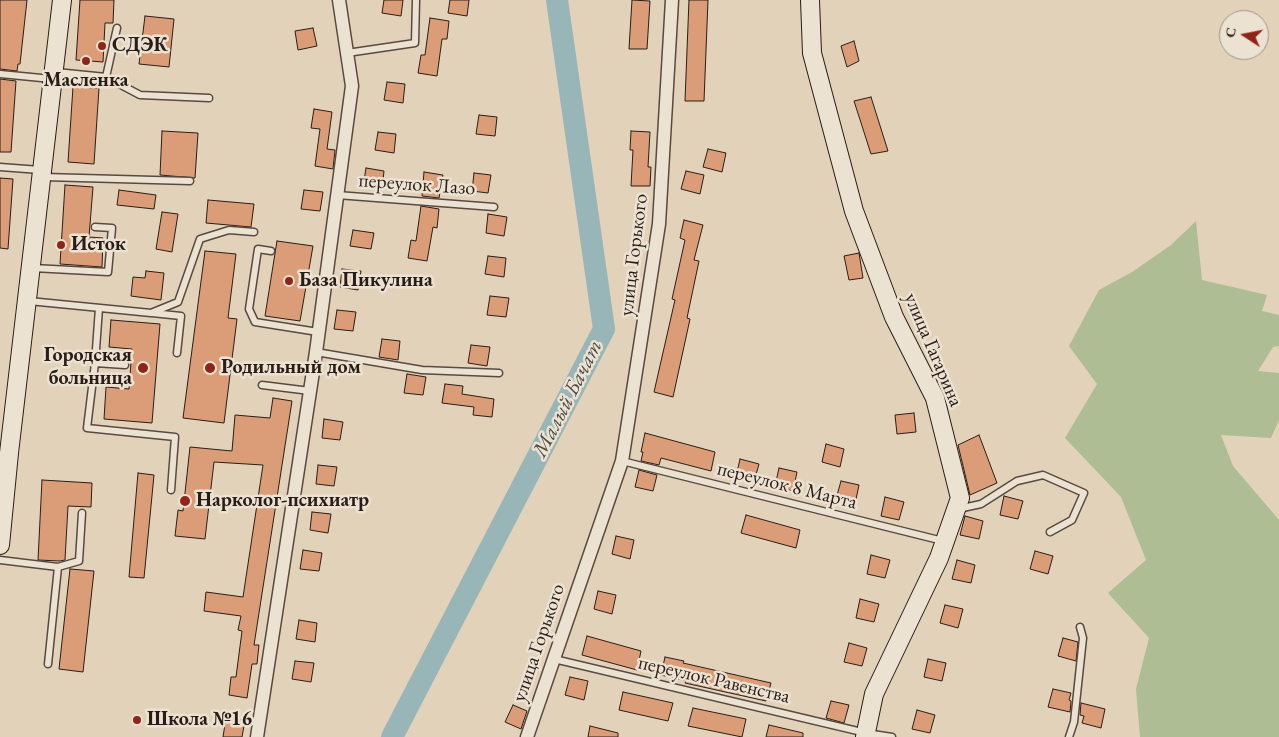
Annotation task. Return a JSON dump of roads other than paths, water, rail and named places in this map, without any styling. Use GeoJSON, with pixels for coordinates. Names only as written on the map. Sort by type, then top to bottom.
{"type":"FeatureCollection","features":[{"type":"Feature","properties":{"kind":"street"},"geometry":{"type":"LineString","coordinates":[[0,546],[5,452],[32,267],[62,0]]}},
{"type":"Feature","properties":{"kind":"street"},"geometry":{"type":"LineString","coordinates":[[257,737],[316,352],[352,86],[339,0]]}},
{"type":"Feature","properties":{"kind":"street","name":"улица Горького"},"geometry":{"type":"LineString","coordinates":[[527,737],[622,461],[659,224],[672,0]]}},
{"type":"Feature","properties":{"kind":"street","name":"улица Гагарина"},"geometry":{"type":"LineString","coordinates":[[810,0],[812,53],[854,211],[894,317],[935,398],[960,498],[939,558],[874,694],[866,735]]}},
{"type":"Feature","properties":{"kind":"lane"},"geometry":{"type":"LineString","coordinates":[[347,53],[416,43],[416,0]]}},
{"type":"Feature","properties":{"kind":"lane"},"geometry":{"type":"LineString","coordinates":[[106,76],[117,28]]}},
{"type":"Feature","properties":{"kind":"lane"},"geometry":{"type":"LineString","coordinates":[[0,74],[106,76],[140,95],[209,98]]}},
{"type":"Feature","properties":{"kind":"lane"},"geometry":{"type":"LineString","coordinates":[[0,167],[43,173],[190,181]]}},
{"type":"Feature","properties":{"kind":"lane","name":"переулок Лазо"},"geometry":{"type":"LineString","coordinates":[[337,195],[494,207]]}},
{"type":"Feature","properties":{"kind":"lane"},"geometry":{"type":"LineString","coordinates":[[32,267],[108,272],[112,228],[95,227]]}},
{"type":"Feature","properties":{"kind":"lane"},"geometry":{"type":"LineString","coordinates":[[151,313],[178,302],[200,239],[229,230],[254,232]]}},
{"type":"Feature","properties":{"kind":"lane"},"geometry":{"type":"LineString","coordinates":[[271,251],[258,249],[250,309],[255,322],[318,332]]}},
{"type":"Feature","properties":{"kind":"lane"},"geometry":{"type":"LineString","coordinates":[[27,301],[181,316],[178,353]]}},
{"type":"Feature","properties":{"kind":"lane"},"geometry":{"type":"LineString","coordinates":[[99,308],[87,428],[175,437],[171,490]]}},
{"type":"Feature","properties":{"kind":"lane"},"geometry":{"type":"LineString","coordinates":[[316,352],[422,370],[499,373]]}},
{"type":"Feature","properties":{"kind":"lane"},"geometry":{"type":"LineString","coordinates":[[94,363],[125,365]]}},
{"type":"Feature","properties":{"kind":"lane"},"geometry":{"type":"LineString","coordinates":[[262,385],[310,391]]}},
{"type":"Feature","properties":{"kind":"lane","name":"переулок 8 Марта"},"geometry":{"type":"LineString","coordinates":[[622,461],[945,542]]}},
{"type":"Feature","properties":{"kind":"lane"},"geometry":{"type":"LineString","coordinates":[[956,510],[980,504],[1016,481],[1043,475],[1084,493],[1072,520],[1050,532]]}},
{"type":"Feature","properties":{"kind":"lane"},"geometry":{"type":"LineString","coordinates":[[0,560],[58,567],[79,561],[82,513]]}},
{"type":"Feature","properties":{"kind":"lane"},"geometry":{"type":"LineString","coordinates":[[48,664],[58,567]]}},
{"type":"Feature","properties":{"kind":"lane"},"geometry":{"type":"LineString","coordinates":[[1069,737],[1074,722],[1083,638],[1080,627]]}},
{"type":"Feature","properties":{"kind":"lane","name":"переулок Равенства"},"geometry":{"type":"LineString","coordinates":[[554,659],[866,735],[892,737]]}},
{"type":"Feature","properties":{"kind":"waterway","name":"Малый Бачат"},"geometry":{"type":"LineString","coordinates":[[392,737],[604,329],[557,0]]}},
{"type":"Feature","properties":{"kind":"place","name":"СДЭК"},"geometry":{"type":"Point","coordinates":[102,46]}},
{"type":"Feature","properties":{"kind":"place","name":"Масленка"},"geometry":{"type":"Point","coordinates":[86,61]}},
{"type":"Feature","properties":{"kind":"place","name":"Исток"},"geometry":{"type":"Point","coordinates":[61,245]}},
{"type":"Feature","properties":{"kind":"place","name":"База Пикулина"},"geometry":{"type":"Point","coordinates":[289,281]}},
{"type":"Feature","properties":{"kind":"place","name":"Городская больница"},"geometry":{"type":"Point","coordinates":[143,368]}},
{"type":"Feature","properties":{"kind":"place","name":"Родильный дом"},"geometry":{"type":"Point","coordinates":[210,368]}},
{"type":"Feature","properties":{"kind":"place","name":"Нарколог-психиатр"},"geometry":{"type":"Point","coordinates":[185,501]}},
{"type":"Feature","properties":{"kind":"place","name":"Школа №16"},"geometry":{"type":"Point","coordinates":[137,720]}}]}
